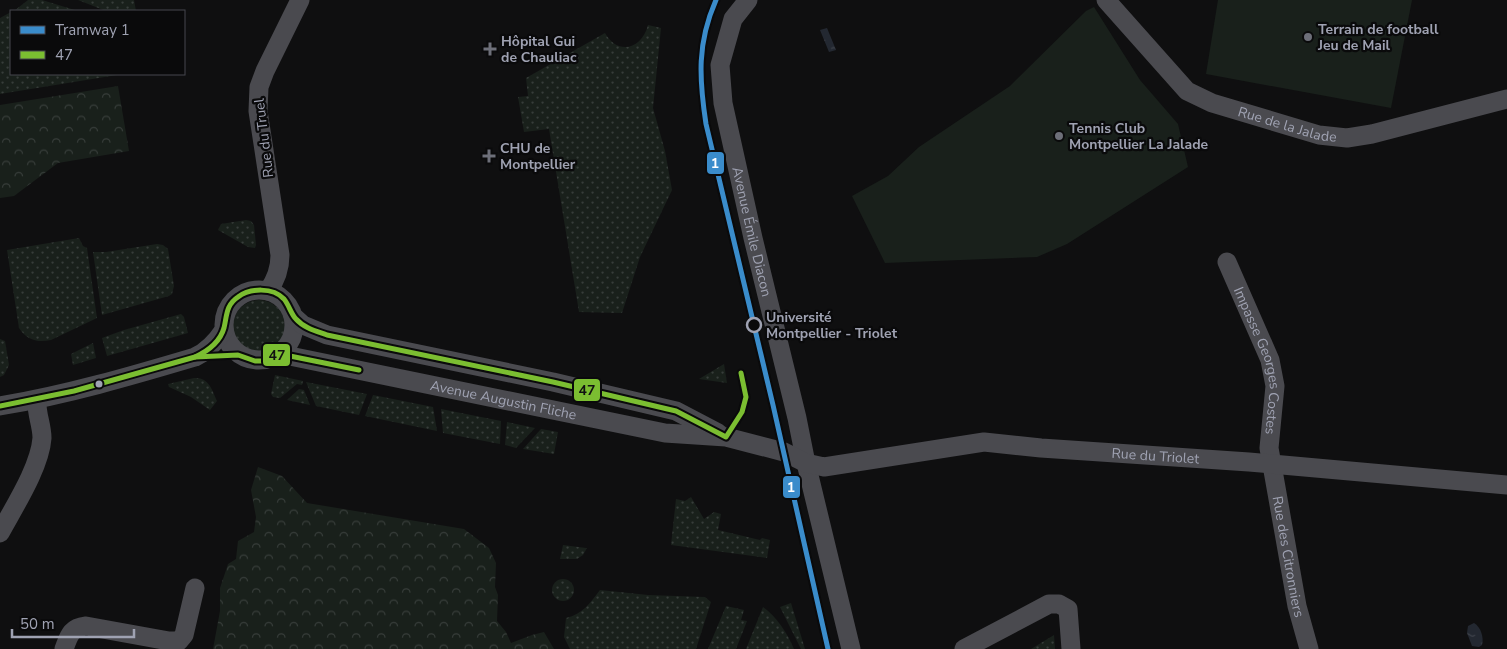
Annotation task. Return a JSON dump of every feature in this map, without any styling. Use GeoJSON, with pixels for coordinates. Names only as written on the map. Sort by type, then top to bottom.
{"type":"FeatureCollection","features":[{"type":"Feature","properties":{"kind":"street","name":"Rue du Truel"},"geometry":{"type":"LineString","coordinates":[[268,291],[274,283],[280,265],[280,255],[258,111],[259,87],[265,70],[300,0]]}},
{"type":"Feature","properties":{"kind":"street","name":"Avenue Émile Diacon"},"geometry":{"type":"LineString","coordinates":[[748,0],[734,19],[720,65],[723,103],[753,238],[851,649]]}},
{"type":"Feature","properties":{"kind":"street","name":"Rue de la Jalade"},"geometry":{"type":"LineString","coordinates":[[1106,0],[1187,91],[1212,103],[1319,135],[1347,138],[1372,134],[1507,99]]}},
{"type":"Feature","properties":{"kind":"street","name":"Rue du Truel"},"geometry":{"type":"LineString","coordinates":[[280,255],[284,264],[291,310]]}},
{"type":"Feature","properties":{"kind":"street","name":"Impasse Georges Costes"},"geometry":{"type":"LineString","coordinates":[[1226,262],[1270,360],[1274,386],[1269,448],[1271,464]]}},
{"type":"Feature","properties":{"kind":"street"},"geometry":{"type":"LineString","coordinates":[[195,357],[238,355],[255,361],[265,361],[280,354],[293,337],[294,326],[291,310],[282,297],[268,291],[255,290],[245,292],[229,306],[224,330],[231,348],[238,355]]}},
{"type":"Feature","properties":{"kind":"street","name":"Avenue Augustin Fliche"},"geometry":{"type":"LineString","coordinates":[[291,310],[303,325],[327,336],[554,382],[676,411],[726,437]]}},
{"type":"Feature","properties":{"kind":"street"},"geometry":{"type":"LineString","coordinates":[[0,406],[37,400],[90,387],[195,357],[205,352],[216,342],[224,330]]}},
{"type":"Feature","properties":{"kind":"street","name":"Avenue Augustin Fliche"},"geometry":{"type":"LineString","coordinates":[[280,354],[665,432],[726,437],[784,452],[806,463]]}},
{"type":"Feature","properties":{"kind":"street"},"geometry":{"type":"LineString","coordinates":[[0,533],[37,461],[42,435],[36,409],[37,400]]}},
{"type":"Feature","properties":{"kind":"street","name":"Rue du Triolet"},"geometry":{"type":"LineString","coordinates":[[806,463],[824,467],[984,442],[1051,449],[1271,464],[1507,485]]}},
{"type":"Feature","properties":{"kind":"street","name":"Rue des Citronniers"},"geometry":{"type":"LineString","coordinates":[[1271,464],[1297,606],[1309,649]]}},
{"type":"Feature","properties":{"kind":"street"},"geometry":{"type":"LineString","coordinates":[[64,649],[70,634],[77,627],[86,626],[179,641],[184,635],[196,588]]}},
{"type":"Feature","properties":{"kind":"street"},"geometry":{"type":"LineString","coordinates":[[964,649],[1049,604],[1059,604],[1068,609],[1071,649]]}},
{"type":"Feature","properties":{"kind":"green space"},"geometry":{"type":"Polygon","coordinates":[[[28,0],[42,0],[75,10],[15,10],[28,0]]]}},
{"type":"Feature","properties":{"kind":"green space"},"geometry":{"type":"Polygon","coordinates":[[[78,0],[134,0],[136,10],[103,10],[78,0]]]}},
{"type":"Feature","properties":{"kind":"green space","name":"Terrain de football Jeu de Mail"},"geometry":{"type":"Polygon","coordinates":[[[1218,0],[1412,0],[1391,108],[1206,74],[1218,0]]]}},
{"type":"Feature","properties":{"kind":"green space","name":"Tennis Club Montpellier La Jalade"},"geometry":{"type":"Polygon","coordinates":[[[1094,7],[1140,80],[1178,124],[1188,167],[1067,244],[1037,257],[885,263],[852,196],[888,176],[919,147],[1010,86],[1086,11],[1094,7]]]}},
{"type":"Feature","properties":{"kind":"green space"},"geometry":{"type":"Polygon","coordinates":[[[10,13],[10,75],[117,75],[0,94],[0,18],[10,13]]]}},
{"type":"Feature","properties":{"kind":"green space"},"geometry":{"type":"Polygon","coordinates":[[[648,25],[661,28],[653,108],[665,151],[672,190],[640,257],[622,313],[579,312],[549,129],[524,132],[518,97],[528,96],[526,78],[605,33],[616,45],[629,47],[641,40],[648,25]]]}},
{"type":"Feature","properties":{"kind":"green space"},"geometry":{"type":"Polygon","coordinates":[[[118,86],[129,151],[58,163],[14,196],[0,198],[0,105],[118,86]]]}},
{"type":"Feature","properties":{"kind":"green space"},"geometry":{"type":"Polygon","coordinates":[[[251,221],[254,225],[255,248],[248,247],[218,230],[221,224],[251,221]]]}},
{"type":"Feature","properties":{"kind":"green space"},"geometry":{"type":"Polygon","coordinates":[[[79,238],[83,246],[87,248],[97,318],[51,340],[33,340],[19,328],[7,250],[79,238]]]}},
{"type":"Feature","properties":{"kind":"green space"},"geometry":{"type":"Polygon","coordinates":[[[157,244],[163,245],[168,249],[174,286],[172,294],[102,315],[93,252],[106,252],[157,244]]]}},
{"type":"Feature","properties":{"kind":"green space"},"geometry":{"type":"Polygon","coordinates":[[[259,300],[269,302],[277,308],[283,316],[285,326],[283,336],[277,344],[269,350],[259,352],[249,350],[241,344],[235,336],[233,326],[235,316],[241,308],[249,302],[259,300]]]}},
{"type":"Feature","properties":{"kind":"green space"},"geometry":{"type":"Polygon","coordinates":[[[181,314],[184,317],[188,333],[107,356],[102,338],[181,314]]]}},
{"type":"Feature","properties":{"kind":"green space"},"geometry":{"type":"Polygon","coordinates":[[[0,339],[5,341],[9,365],[4,375],[0,377],[0,339]]]}},
{"type":"Feature","properties":{"kind":"green space"},"geometry":{"type":"Polygon","coordinates":[[[93,343],[96,358],[73,365],[71,354],[93,343]]]}},
{"type":"Feature","properties":{"kind":"green space"},"geometry":{"type":"Polygon","coordinates":[[[724,364],[727,383],[699,379],[724,364]]]}},
{"type":"Feature","properties":{"kind":"green space"},"geometry":{"type":"Polygon","coordinates":[[[275,375],[303,381],[302,385],[297,384],[280,398],[273,397],[271,394],[275,375]]]}},
{"type":"Feature","properties":{"kind":"green space"},"geometry":{"type":"Polygon","coordinates":[[[194,378],[207,382],[217,401],[210,410],[191,397],[169,387],[168,384],[194,378]]]}},
{"type":"Feature","properties":{"kind":"green space"},"geometry":{"type":"Polygon","coordinates":[[[306,382],[367,394],[359,415],[316,406],[306,382]]]}},
{"type":"Feature","properties":{"kind":"green space"},"geometry":{"type":"Polygon","coordinates":[[[299,389],[304,390],[310,405],[287,400],[299,389]]]}},
{"type":"Feature","properties":{"kind":"green space"},"geometry":{"type":"Polygon","coordinates":[[[373,395],[433,407],[437,431],[365,416],[373,395]]]}},
{"type":"Feature","properties":{"kind":"green space"},"geometry":{"type":"Polygon","coordinates":[[[441,409],[501,421],[500,444],[443,433],[441,409]]]}},
{"type":"Feature","properties":{"kind":"green space"},"geometry":{"type":"Polygon","coordinates":[[[507,422],[535,428],[516,448],[505,445],[507,422]]]}},
{"type":"Feature","properties":{"kind":"green space"},"geometry":{"type":"Polygon","coordinates":[[[541,429],[558,432],[554,454],[523,449],[541,429]]]}},
{"type":"Feature","properties":{"kind":"green space"},"geometry":{"type":"Polygon","coordinates":[[[258,467],[282,476],[307,503],[464,529],[489,548],[496,563],[497,621],[506,632],[511,643],[544,632],[554,649],[213,649],[220,611],[220,588],[228,564],[236,559],[238,541],[254,532],[256,517],[251,490],[258,467]]]}},
{"type":"Feature","properties":{"kind":"green space"},"geometry":{"type":"Polygon","coordinates":[[[691,497],[704,519],[714,512],[721,514],[718,530],[760,540],[762,538],[770,540],[767,558],[671,545],[676,499],[685,501],[691,497]]]}},
{"type":"Feature","properties":{"kind":"green space"},"geometry":{"type":"Polygon","coordinates":[[[563,545],[587,548],[583,555],[577,559],[560,559],[563,545]]]}},
{"type":"Feature","properties":{"kind":"green space"},"geometry":{"type":"Polygon","coordinates":[[[563,579],[571,582],[574,590],[571,598],[563,601],[555,598],[552,590],[555,582],[563,579]]]}},
{"type":"Feature","properties":{"kind":"green space"},"geometry":{"type":"Polygon","coordinates":[[[600,590],[648,595],[705,597],[711,602],[696,649],[570,649],[564,637],[566,618],[582,611],[600,590]]]}},
{"type":"Feature","properties":{"kind":"green space"},"geometry":{"type":"Polygon","coordinates":[[[791,603],[805,649],[801,649],[780,607],[791,603]]]}},
{"type":"Feature","properties":{"kind":"green space"},"geometry":{"type":"Polygon","coordinates":[[[726,606],[744,610],[741,620],[747,621],[736,649],[708,649],[726,606]]]}},
{"type":"Feature","properties":{"kind":"green space"},"geometry":{"type":"Polygon","coordinates":[[[763,607],[781,626],[794,649],[746,649],[763,607]]]}},
{"type":"Feature","properties":{"kind":"green space"},"geometry":{"type":"Polygon","coordinates":[[[1054,635],[1055,649],[1031,649],[1054,635]]]}},
{"type":"Feature","properties":{"kind":"water"},"geometry":{"type":"Polygon","coordinates":[[[827,28],[836,50],[829,52],[820,30],[827,28]]]}},
{"type":"Feature","properties":{"kind":"water"},"geometry":{"type":"Polygon","coordinates":[[[1474,623],[1482,636],[1483,642],[1479,647],[1472,646],[1467,633],[1468,626],[1474,623]]]}},
{"type":"Feature","properties":{"kind":"tram line","name":"1"},"geometry":{"type":"LineString","coordinates":[[716,0],[705,31],[701,61],[706,124],[773,405],[828,649]]}},
{"type":"Feature","properties":{"kind":"transit line","name":"47"},"geometry":{"type":"LineString","coordinates":[[0,406],[74,391],[195,357],[209,349],[220,338],[231,303],[243,294],[261,290],[274,292],[279,295],[286,301],[299,322],[310,329],[327,335],[553,382],[676,411],[726,437],[742,412],[746,397],[741,373]]}},
{"type":"Feature","properties":{"kind":"transit line","name":"47"},"geometry":{"type":"LineString","coordinates":[[195,357],[238,355],[255,361],[265,361],[280,354],[359,370]]}},
{"type":"Feature","properties":{"kind":"place","name":"Terrain de football Jeu de Mail"},"geometry":{"type":"Point","coordinates":[1308,37]}},
{"type":"Feature","properties":{"kind":"place","name":"Hôpital Gui de Chauliac"},"geometry":{"type":"Point","coordinates":[490,49]}},
{"type":"Feature","properties":{"kind":"place","name":"Tennis Club Montpellier La Jalade"},"geometry":{"type":"Point","coordinates":[1059,136]}},
{"type":"Feature","properties":{"kind":"place","name":"CHU de Montpellier"},"geometry":{"type":"Point","coordinates":[489,156]}},
{"type":"Feature","properties":{"kind":"place","name":"Université Montpellier - Triolet"},"geometry":{"type":"Point","coordinates":[754,325]}}]}
